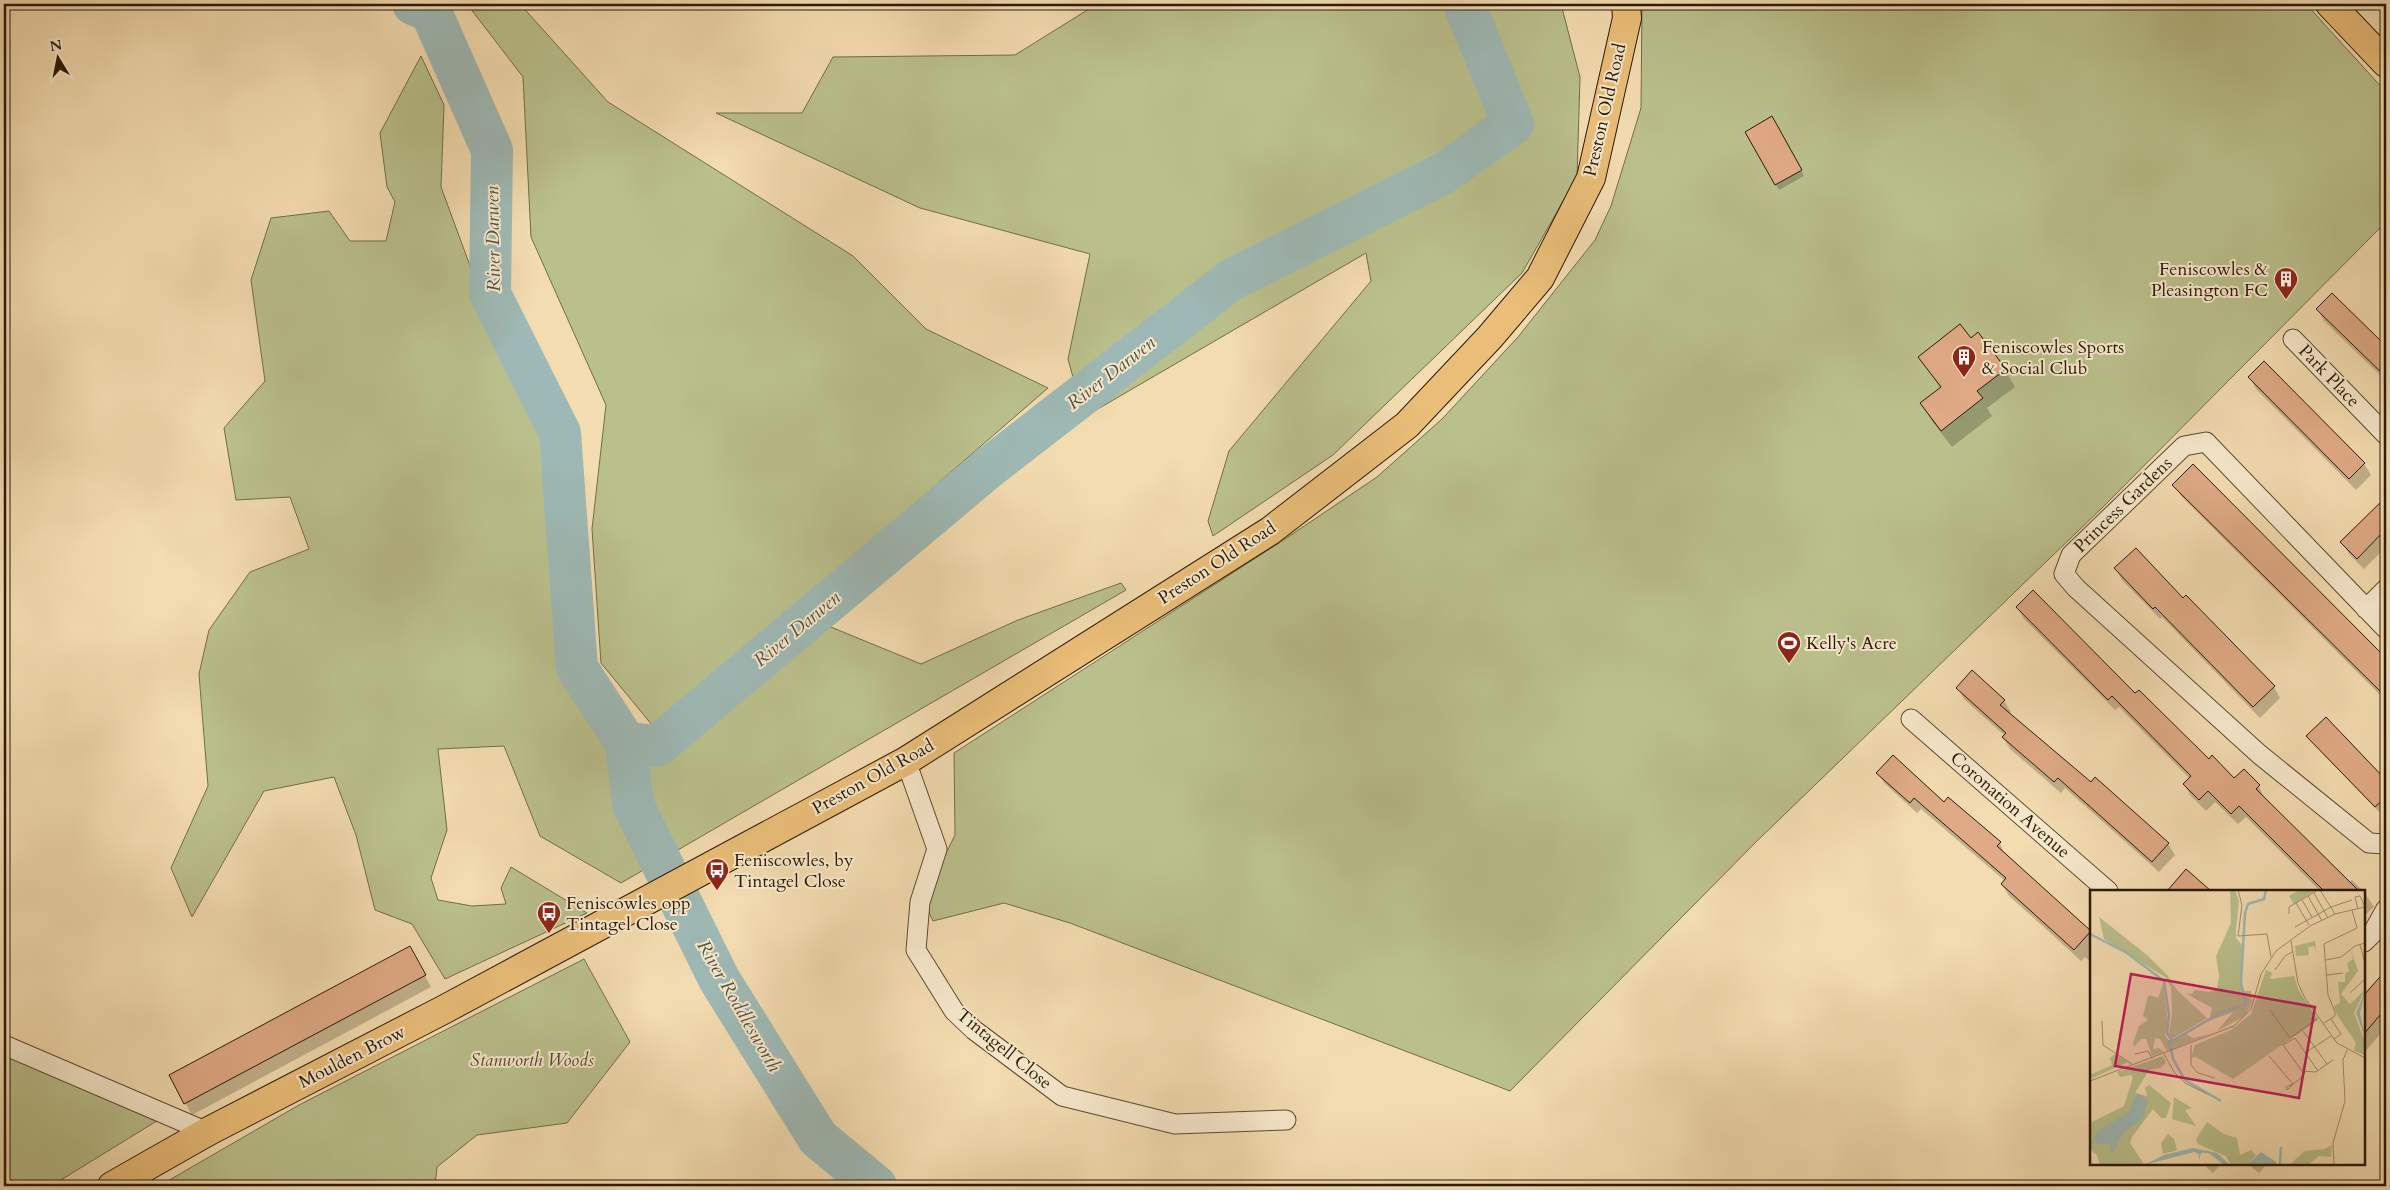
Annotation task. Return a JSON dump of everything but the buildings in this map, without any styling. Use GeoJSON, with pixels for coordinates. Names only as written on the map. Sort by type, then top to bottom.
{"type":"FeatureCollection","features":[{"type":"Feature","properties":{"kind":"main road","name":"Preston Old Road"},"geometry":{"type":"LineString","coordinates":[[594,930],[906,761],[1270,531],[1407,425],[1490,337],[1540,278],[1591,178],[1627,18],[1626,4]]}},
{"type":"Feature","properties":{"kind":"main road"},"geometry":{"type":"LineString","coordinates":[[2330,4],[2386,64]]}},
{"type":"Feature","properties":{"kind":"main road","name":"Moulden Brow"},"geometry":{"type":"LineString","coordinates":[[112,1186],[207,1132],[594,930]]}},
{"type":"Feature","properties":{"kind":"street","name":"Park Place"},"geometry":{"type":"LineString","coordinates":[[2293,339],[2386,435]]}},
{"type":"Feature","properties":{"kind":"street","name":"Princess Gardens"},"geometry":{"type":"LineString","coordinates":[[2386,629],[2206,442],[2184,446],[2071,554],[2064,574],[2076,588],[2259,754],[2369,843],[2386,844]]}},
{"type":"Feature","properties":{"kind":"street"},"geometry":{"type":"LineString","coordinates":[[2366,609],[2386,589]]}},
{"type":"Feature","properties":{"kind":"street","name":"Coronation Avenue"},"geometry":{"type":"LineString","coordinates":[[1911,719],[2107,890]]}},
{"type":"Feature","properties":{"kind":"street","name":"Tintagell Close"},"geometry":{"type":"LineString","coordinates":[[906,761],[937,849],[920,902],[916,950],[954,1011],[974,1030],[1062,1096],[1175,1124],[1286,1120]]}},
{"type":"Feature","properties":{"kind":"street"},"geometry":{"type":"LineString","coordinates":[[2365,941],[2372,934],[2386,909]]}},
{"type":"Feature","properties":{"kind":"street"},"geometry":{"type":"LineString","coordinates":[[4,1046],[207,1132]]}},
{"type":"Feature","properties":{"kind":"green space"},"geometry":{"type":"Polygon","coordinates":[[[467,4],[520,4],[608,102],[853,256],[926,329],[1048,388],[675,711],[652,725],[601,663],[592,529],[606,405],[531,237],[523,77],[467,4]]]}},
{"type":"Feature","properties":{"kind":"green space"},"geometry":{"type":"Polygon","coordinates":[[[1097,4],[1561,4],[1580,77],[1577,177],[1522,273],[1333,455],[1213,536],[1208,521],[1229,451],[1371,281],[1366,253],[1084,417],[1068,359],[1090,254],[920,208],[716,113],[802,113],[833,57],[1015,55],[1097,4]]]}},
{"type":"Feature","properties":{"kind":"green space"},"geometry":{"type":"Polygon","coordinates":[[[1642,4],[2306,4],[2386,92],[2386,222],[2104,506],[1757,841],[1510,1091],[1070,923],[1004,903],[933,921],[923,900],[955,835],[954,753],[1282,541],[1377,477],[1442,419],[1518,337],[1595,240],[1611,206],[1641,108],[1642,4]]]}},
{"type":"Feature","properties":{"kind":"green space"},"geometry":{"type":"Polygon","coordinates":[[[421,56],[444,105],[441,187],[490,320],[544,426],[566,514],[564,685],[624,758],[654,758],[826,625],[921,664],[1018,620],[1121,583],[1126,590],[621,883],[540,836],[504,746],[438,749],[447,830],[431,878],[438,900],[472,906],[506,904],[501,888],[511,867],[587,913],[445,979],[412,924],[375,910],[356,835],[334,777],[264,791],[192,917],[171,868],[208,786],[199,674],[209,630],[250,572],[309,549],[290,497],[236,500],[224,428],[265,381],[251,280],[271,218],[329,211],[350,241],[386,241],[395,202],[387,187],[380,133],[421,56]]]}},
{"type":"Feature","properties":{"kind":"green space","name":"Stanworth Woods"},"geometry":{"type":"Polygon","coordinates":[[[584,959],[630,1042],[567,1123],[477,1135],[437,1167],[435,1186],[159,1186],[299,1105],[584,959]]]}},
{"type":"Feature","properties":{"kind":"green space"},"geometry":{"type":"Polygon","coordinates":[[[4,1054],[160,1119],[51,1186],[4,1186],[4,1054]]]}},
{"type":"Feature","properties":{"kind":"waterway","name":"River Darwen"},"geometry":{"type":"LineString","coordinates":[[413,4],[431,12],[492,150],[490,294],[560,433],[577,668],[626,743],[657,746],[987,469],[1231,280],[1444,173],[1513,124],[1464,4]]}},
{"type":"Feature","properties":{"kind":"waterway","name":"River Roddlesworth"},"geometry":{"type":"LineString","coordinates":[[626,743],[633,805],[719,979],[818,1138],[876,1186]]}},
{"type":"Feature","properties":{"kind":"place","name":"Feniscowles & Pleasington FC"},"geometry":{"type":"Point","coordinates":[2286,300]}},
{"type":"Feature","properties":{"kind":"place","name":"Feniscowles Sports & Social Club"},"geometry":{"type":"Point","coordinates":[1964,378]}},
{"type":"Feature","properties":{"kind":"place","name":"Kelly's Acre"},"geometry":{"type":"Point","coordinates":[1789,664]}},
{"type":"Feature","properties":{"kind":"place","name":"Feniscowles, by Tintagel Close"},"geometry":{"type":"Point","coordinates":[717,891]}},
{"type":"Feature","properties":{"kind":"place","name":"Feniscowles opp Tintagel Close"},"geometry":{"type":"Point","coordinates":[549,934]}}]}
